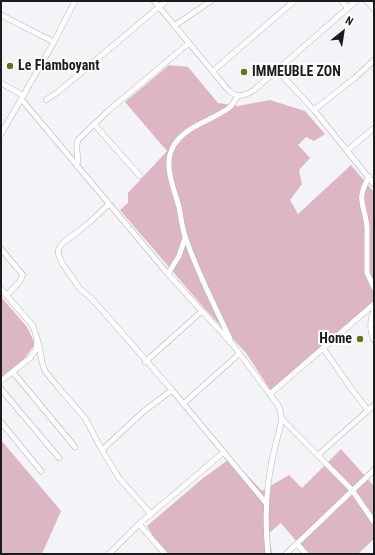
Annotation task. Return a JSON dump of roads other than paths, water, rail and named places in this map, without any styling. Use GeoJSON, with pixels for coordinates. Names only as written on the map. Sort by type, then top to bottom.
{"type":"FeatureCollection","features":[{"type":"Feature","properties":{"kind":"street"},"geometry":{"type":"LineString","coordinates":[[1,134],[23,98],[75,1]]}},
{"type":"Feature","properties":{"kind":"street"},"geometry":{"type":"LineString","coordinates":[[154,1],[229,91],[238,96],[243,96],[254,90],[356,1]]}},
{"type":"Feature","properties":{"kind":"street"},"geometry":{"type":"LineString","coordinates":[[46,100],[58,92],[158,6],[166,1]]}},
{"type":"Feature","properties":{"kind":"street"},"geometry":{"type":"LineString","coordinates":[[174,26],[211,1]]}},
{"type":"Feature","properties":{"kind":"street"},"geometry":{"type":"LineString","coordinates":[[213,71],[294,1]]}},
{"type":"Feature","properties":{"kind":"street"},"geometry":{"type":"LineString","coordinates":[[342,1],[348,8]]}},
{"type":"Feature","properties":{"kind":"street"},"geometry":{"type":"LineString","coordinates":[[367,1],[374,9]]}},
{"type":"Feature","properties":{"kind":"street"},"geometry":{"type":"LineString","coordinates":[[1,15],[54,42]]}},
{"type":"Feature","properties":{"kind":"street"},"geometry":{"type":"LineString","coordinates":[[77,166],[77,142],[94,124],[190,43]]}},
{"type":"Feature","properties":{"kind":"street"},"geometry":{"type":"LineString","coordinates":[[314,110],[356,77],[374,60]]}},
{"type":"Feature","properties":{"kind":"street"},"geometry":{"type":"LineString","coordinates":[[277,70],[314,110],[374,184]]}},
{"type":"Feature","properties":{"kind":"street"},"geometry":{"type":"LineString","coordinates":[[1,83],[23,98],[77,166],[168,274],[233,345],[282,411],[282,419],[268,479],[266,503],[268,554]]}},
{"type":"Feature","properties":{"kind":"street"},"geometry":{"type":"LineString","coordinates":[[233,345],[210,299],[185,238],[172,180],[168,170],[170,156],[174,146],[184,134],[202,122],[230,108],[238,96]]}},
{"type":"Feature","properties":{"kind":"street"},"geometry":{"type":"LineString","coordinates":[[94,124],[140,176]]}},
{"type":"Feature","properties":{"kind":"street"},"geometry":{"type":"LineString","coordinates":[[347,151],[374,128]]}},
{"type":"Feature","properties":{"kind":"street"},"geometry":{"type":"LineString","coordinates":[[369,177],[363,187],[361,195],[366,220],[367,273],[374,288]]}},
{"type":"Feature","properties":{"kind":"street"},"geometry":{"type":"LineString","coordinates":[[109,204],[59,248],[58,253],[62,263],[80,289],[102,310],[172,390],[266,503]]}},
{"type":"Feature","properties":{"kind":"street"},"geometry":{"type":"LineString","coordinates":[[168,274],[179,256],[185,238]]}},
{"type":"Feature","properties":{"kind":"street"},"geometry":{"type":"LineString","coordinates":[[1,249],[23,275],[23,277],[7,295]]}},
{"type":"Feature","properties":{"kind":"street"},"geometry":{"type":"LineString","coordinates":[[1,289],[33,326],[40,346],[45,371],[85,418],[119,478],[152,514]]}},
{"type":"Feature","properties":{"kind":"street"},"geometry":{"type":"LineString","coordinates":[[270,394],[374,304]]}},
{"type":"Feature","properties":{"kind":"street"},"geometry":{"type":"LineString","coordinates":[[374,310],[371,317],[371,334],[374,340]]}},
{"type":"Feature","properties":{"kind":"street"},"geometry":{"type":"LineString","coordinates":[[146,362],[202,311]]}},
{"type":"Feature","properties":{"kind":"street"},"geometry":{"type":"LineString","coordinates":[[1,381],[30,358],[36,350],[37,338]]}},
{"type":"Feature","properties":{"kind":"street"},"geometry":{"type":"LineString","coordinates":[[323,348],[368,410]]}},
{"type":"Feature","properties":{"kind":"street"},"geometry":{"type":"LineString","coordinates":[[183,404],[240,354]]}},
{"type":"Feature","properties":{"kind":"street"},"geometry":{"type":"LineString","coordinates":[[13,372],[75,447]]}},
{"type":"Feature","properties":{"kind":"street"},"geometry":{"type":"LineString","coordinates":[[1,389],[59,458]]}},
{"type":"Feature","properties":{"kind":"street"},"geometry":{"type":"LineString","coordinates":[[102,450],[144,411],[172,390]]}},
{"type":"Feature","properties":{"kind":"street"},"geometry":{"type":"LineString","coordinates":[[318,455],[374,405]]}},
{"type":"Feature","properties":{"kind":"street"},"geometry":{"type":"LineString","coordinates":[[282,419],[352,490],[374,522]]}},
{"type":"Feature","properties":{"kind":"street"},"geometry":{"type":"LineString","coordinates":[[1,422],[40,471]]}},
{"type":"Feature","properties":{"kind":"street"},"geometry":{"type":"LineString","coordinates":[[109,554],[139,524],[224,452]]}},
{"type":"Feature","properties":{"kind":"street"},"geometry":{"type":"LineString","coordinates":[[286,554],[374,470]]}},
{"type":"Feature","properties":{"kind":"street"},"geometry":{"type":"LineString","coordinates":[[139,524],[165,554]]}},
{"type":"Feature","properties":{"kind":"street"},"geometry":{"type":"LineString","coordinates":[[297,544],[306,554]]}},
{"type":"Feature","properties":{"kind":"place","name":"Le Flamboyant"},"geometry":{"type":"Point","coordinates":[10,66]}},
{"type":"Feature","properties":{"kind":"place","name":"IMMEUBLE ZON"},"geometry":{"type":"Point","coordinates":[244,72]}},
{"type":"Feature","properties":{"kind":"place","name":"Home"},"geometry":{"type":"Point","coordinates":[360,339]}}]}
